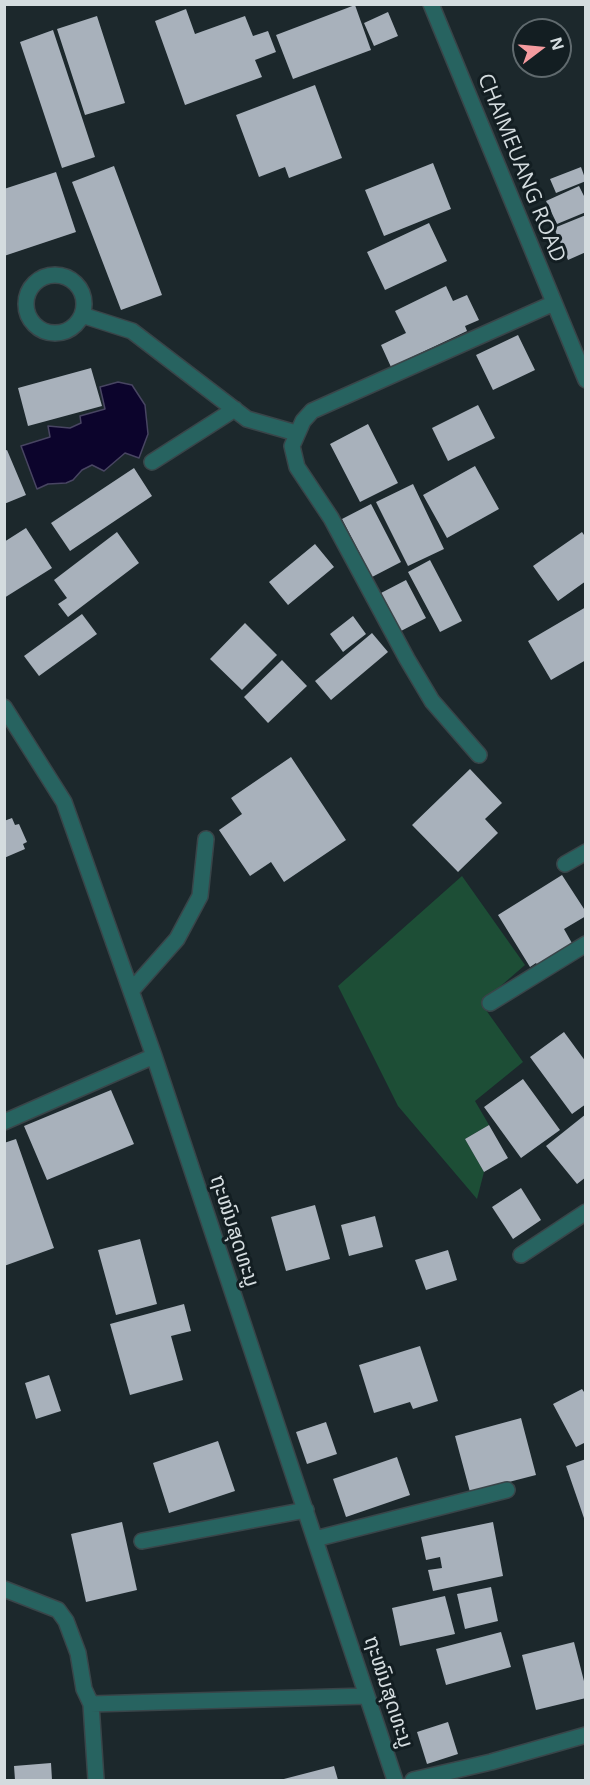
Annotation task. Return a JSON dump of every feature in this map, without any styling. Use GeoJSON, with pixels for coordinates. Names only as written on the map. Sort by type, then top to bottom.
{"type":"FeatureCollection","features":[{"type":"Feature","properties":{"kind":"street","name":"CHAIMEUANG ROAD"},"geometry":{"type":"LineString","coordinates":[[431,4],[585,380]]}},
{"type":"Feature","properties":{"kind":"street"},"geometry":{"type":"LineString","coordinates":[[479,755],[432,701],[331,518],[297,467],[292,446],[296,433],[312,411],[554,303]]}},
{"type":"Feature","properties":{"kind":"street"},"geometry":{"type":"LineString","coordinates":[[81,315],[132,331],[247,419],[296,433]]}},
{"type":"Feature","properties":{"kind":"street"},"geometry":{"type":"LineString","coordinates":[[152,462],[235,409]]}},
{"type":"Feature","properties":{"kind":"street","name":"ຖະໜົນສຸດທະນູ"},"geometry":{"type":"LineString","coordinates":[[4,708],[64,802],[154,1056],[395,1780]]}},
{"type":"Feature","properties":{"kind":"street"},"geometry":{"type":"LineString","coordinates":[[131,991],[177,939],[200,896],[206,839]]}},
{"type":"Feature","properties":{"kind":"street"},"geometry":{"type":"LineString","coordinates":[[565,864],[585,852]]}},
{"type":"Feature","properties":{"kind":"street"},"geometry":{"type":"LineString","coordinates":[[490,1003],[585,944]]}},
{"type":"Feature","properties":{"kind":"street"},"geometry":{"type":"LineString","coordinates":[[4,1122],[154,1056]]}},
{"type":"Feature","properties":{"kind":"street"},"geometry":{"type":"LineString","coordinates":[[521,1255],[585,1212]]}},
{"type":"Feature","properties":{"kind":"street"},"geometry":{"type":"LineString","coordinates":[[315,1539],[507,1490]]}},
{"type":"Feature","properties":{"kind":"street"},"geometry":{"type":"LineString","coordinates":[[142,1540],[306,1510]]}},
{"type":"Feature","properties":{"kind":"street"},"geometry":{"type":"LineString","coordinates":[[4,1589],[58,1610],[66,1621],[78,1653],[84,1689],[91,1704],[96,1780]]}},
{"type":"Feature","properties":{"kind":"street"},"geometry":{"type":"LineString","coordinates":[[91,1704],[367,1696]]}},
{"type":"Feature","properties":{"kind":"street"},"geometry":{"type":"LineString","coordinates":[[413,1780],[491,1762],[585,1735]]}},
{"type":"Feature","properties":{"kind":"green space"},"geometry":{"type":"Polygon","coordinates":[[[462,876],[525,965],[481,1003],[523,1062],[475,1101],[489,1125],[465,1139],[484,1172],[477,1199],[398,1106],[338,986],[462,876]]]}},
{"type":"Feature","properties":{"kind":"shaded area"},"geometry":{"type":"Polygon","coordinates":[[[118,382],[132,385],[145,405],[148,434],[139,458],[125,453],[104,471],[92,465],[82,470],[73,480],[66,483],[48,484],[37,489],[21,446],[50,437],[48,426],[70,428],[81,423],[80,416],[105,409],[100,387],[118,382]]]}},
{"type":"Feature","properties":{"kind":"building"},"geometry":{"type":"Polygon","coordinates":[[[355,5],[371,50],[293,79],[276,35],[355,5]]]}},
{"type":"Feature","properties":{"kind":"building"},"geometry":{"type":"Polygon","coordinates":[[[186,9],[195,34],[245,16],[253,36],[268,31],[276,52],[255,60],[262,77],[185,105],[155,21],[186,9]]]}},
{"type":"Feature","properties":{"kind":"building"},"geometry":{"type":"Polygon","coordinates":[[[388,12],[398,36],[374,46],[364,23],[388,12]]]}},
{"type":"Feature","properties":{"kind":"building"},"geometry":{"type":"Polygon","coordinates":[[[97,16],[125,103],[85,115],[57,29],[97,16]]]}},
{"type":"Feature","properties":{"kind":"building"},"geometry":{"type":"Polygon","coordinates":[[[53,30],[95,157],[62,168],[20,42],[53,30]]]}},
{"type":"Feature","properties":{"kind":"building"},"geometry":{"type":"Polygon","coordinates":[[[315,85],[342,158],[289,178],[285,167],[259,177],[236,115],[315,85]]]}},
{"type":"Feature","properties":{"kind":"building"},"geometry":{"type":"Polygon","coordinates":[[[433,163],[451,209],[384,236],[365,190],[433,163]]]}},
{"type":"Feature","properties":{"kind":"building"},"geometry":{"type":"Polygon","coordinates":[[[114,166],[162,295],[121,310],[72,182],[114,166]]]}},
{"type":"Feature","properties":{"kind":"building"},"geometry":{"type":"Polygon","coordinates":[[[581,167],[586,181],[556,193],[550,179],[581,167]]]}},
{"type":"Feature","properties":{"kind":"building"},"geometry":{"type":"Polygon","coordinates":[[[56,172],[76,232],[4,256],[4,189],[56,172]]]}},
{"type":"Feature","properties":{"kind":"building"},"geometry":{"type":"Polygon","coordinates":[[[579,186],[586,200],[586,212],[557,224],[546,201],[579,186]]]}},
{"type":"Feature","properties":{"kind":"building"},"geometry":{"type":"Polygon","coordinates":[[[586,215],[586,252],[568,260],[554,228],[586,215]]]}},
{"type":"Feature","properties":{"kind":"building"},"geometry":{"type":"Polygon","coordinates":[[[429,223],[447,261],[385,290],[367,252],[429,223]]]}},
{"type":"Feature","properties":{"kind":"building"},"geometry":{"type":"Polygon","coordinates":[[[446,286],[453,301],[467,295],[479,320],[465,326],[467,331],[391,367],[381,345],[406,333],[395,311],[446,286]]]}},
{"type":"Feature","properties":{"kind":"building"},"geometry":{"type":"Polygon","coordinates":[[[518,335],[535,370],[493,390],[476,355],[518,335]]]}},
{"type":"Feature","properties":{"kind":"building"},"geometry":{"type":"Polygon","coordinates":[[[91,368],[102,406],[28,426],[18,388],[91,368]]]}},
{"type":"Feature","properties":{"kind":"building"},"geometry":{"type":"Polygon","coordinates":[[[478,405],[495,438],[448,461],[432,428],[478,405]]]}},
{"type":"Feature","properties":{"kind":"building"},"geometry":{"type":"Polygon","coordinates":[[[368,424],[398,483],[360,502],[330,444],[368,424]]]}},
{"type":"Feature","properties":{"kind":"building"},"geometry":{"type":"Polygon","coordinates":[[[7,450],[26,495],[4,504],[4,451],[7,450]]]}},
{"type":"Feature","properties":{"kind":"building"},"geometry":{"type":"Polygon","coordinates":[[[475,466],[499,509],[447,538],[423,495],[475,466]]]}},
{"type":"Feature","properties":{"kind":"building"},"geometry":{"type":"Polygon","coordinates":[[[134,468],[152,496],[70,551],[51,523],[134,468]]]}},
{"type":"Feature","properties":{"kind":"building"},"geometry":{"type":"Polygon","coordinates":[[[413,484],[444,549],[408,566],[376,502],[413,484]]]}},
{"type":"Feature","properties":{"kind":"building"},"geometry":{"type":"Polygon","coordinates":[[[371,504],[401,562],[372,577],[342,519],[371,504]]]}},
{"type":"Feature","properties":{"kind":"building"},"geometry":{"type":"Polygon","coordinates":[[[26,528],[52,568],[4,598],[4,542],[26,528]]]}},
{"type":"Feature","properties":{"kind":"building"},"geometry":{"type":"Polygon","coordinates":[[[117,532],[139,563],[68,617],[58,604],[67,598],[54,580],[117,532]]]}},
{"type":"Feature","properties":{"kind":"building"},"geometry":{"type":"Polygon","coordinates":[[[582,532],[586,538],[586,581],[558,601],[533,566],[582,532]]]}},
{"type":"Feature","properties":{"kind":"building"},"geometry":{"type":"Polygon","coordinates":[[[315,544],[334,567],[288,605],[269,582],[315,544]]]}},
{"type":"Feature","properties":{"kind":"building"},"geometry":{"type":"Polygon","coordinates":[[[430,560],[462,621],[440,632],[408,572],[430,560]]]}},
{"type":"Feature","properties":{"kind":"building"},"geometry":{"type":"Polygon","coordinates":[[[406,580],[426,618],[401,631],[381,593],[406,580]]]}},
{"type":"Feature","properties":{"kind":"building"},"geometry":{"type":"Polygon","coordinates":[[[586,607],[586,660],[551,680],[528,641],[586,607]]]}},
{"type":"Feature","properties":{"kind":"building"},"geometry":{"type":"Polygon","coordinates":[[[82,614],[97,634],[39,676],[24,656],[82,614]]]}},
{"type":"Feature","properties":{"kind":"building"},"geometry":{"type":"Polygon","coordinates":[[[353,616],[366,634],[343,652],[330,634],[353,616]]]}},
{"type":"Feature","properties":{"kind":"building"},"geometry":{"type":"Polygon","coordinates":[[[245,623],[277,655],[242,690],[210,659],[245,623]]]}},
{"type":"Feature","properties":{"kind":"building"},"geometry":{"type":"Polygon","coordinates":[[[372,633],[388,652],[331,700],[315,681],[372,633]]]}},
{"type":"Feature","properties":{"kind":"building"},"geometry":{"type":"Polygon","coordinates":[[[282,660],[307,686],[268,723],[244,697],[282,660]]]}},
{"type":"Feature","properties":{"kind":"building"},"geometry":{"type":"Polygon","coordinates":[[[291,757],[346,840],[284,882],[271,862],[250,876],[219,830],[242,814],[231,798],[291,757]]]}},
{"type":"Feature","properties":{"kind":"building"},"geometry":{"type":"Polygon","coordinates":[[[470,769],[502,803],[485,819],[498,833],[458,872],[412,825],[470,769]]]}},
{"type":"Feature","properties":{"kind":"building"},"geometry":{"type":"Polygon","coordinates":[[[12,818],[15,825],[19,824],[27,842],[23,844],[25,849],[4,858],[4,821],[12,818]]]}},
{"type":"Feature","properties":{"kind":"building"},"geometry":{"type":"Polygon","coordinates":[[[562,875],[586,912],[586,916],[564,929],[573,945],[539,967],[536,963],[530,967],[498,915],[562,875]]]}},
{"type":"Feature","properties":{"kind":"building"},"geometry":{"type":"Polygon","coordinates":[[[564,1032],[586,1062],[586,1104],[572,1114],[530,1057],[564,1032]]]}},
{"type":"Feature","properties":{"kind":"building"},"geometry":{"type":"Polygon","coordinates":[[[523,1079],[560,1130],[521,1158],[484,1107],[523,1079]]]}},
{"type":"Feature","properties":{"kind":"building"},"geometry":{"type":"Polygon","coordinates":[[[111,1090],[134,1144],[47,1180],[24,1126],[111,1090]]]}},
{"type":"Feature","properties":{"kind":"building"},"geometry":{"type":"Polygon","coordinates":[[[586,1114],[586,1177],[577,1184],[546,1146],[586,1114]]]}},
{"type":"Feature","properties":{"kind":"building"},"geometry":{"type":"Polygon","coordinates":[[[489,1125],[508,1158],[484,1172],[465,1139],[489,1125]]]}},
{"type":"Feature","properties":{"kind":"building"},"geometry":{"type":"Polygon","coordinates":[[[16,1139],[54,1248],[4,1266],[4,1143],[16,1139]]]}},
{"type":"Feature","properties":{"kind":"building"},"geometry":{"type":"Polygon","coordinates":[[[521,1188],[541,1220],[513,1239],[492,1207],[521,1188]]]}},
{"type":"Feature","properties":{"kind":"building"},"geometry":{"type":"Polygon","coordinates":[[[315,1205],[330,1259],[286,1271],[271,1217],[315,1205]]]}},
{"type":"Feature","properties":{"kind":"building"},"geometry":{"type":"Polygon","coordinates":[[[375,1216],[383,1247],[349,1256],[341,1225],[375,1216]]]}},
{"type":"Feature","properties":{"kind":"building"},"geometry":{"type":"Polygon","coordinates":[[[140,1239],[157,1304],[116,1315],[98,1250],[140,1239]]]}},
{"type":"Feature","properties":{"kind":"building"},"geometry":{"type":"Polygon","coordinates":[[[448,1250],[457,1280],[426,1290],[415,1260],[448,1250]]]}},
{"type":"Feature","properties":{"kind":"building"},"geometry":{"type":"Polygon","coordinates":[[[184,1304],[191,1331],[171,1336],[183,1380],[130,1395],[110,1324],[184,1304]]]}},
{"type":"Feature","properties":{"kind":"building"},"geometry":{"type":"Polygon","coordinates":[[[420,1346],[438,1401],[413,1409],[410,1402],[374,1413],[359,1365],[420,1346]]]}},
{"type":"Feature","properties":{"kind":"building"},"geometry":{"type":"Polygon","coordinates":[[[49,1375],[61,1411],[36,1419],[25,1383],[49,1375]]]}},
{"type":"Feature","properties":{"kind":"building"},"geometry":{"type":"Polygon","coordinates":[[[582,1389],[586,1395],[586,1442],[576,1447],[553,1404],[582,1389]]]}},
{"type":"Feature","properties":{"kind":"building"},"geometry":{"type":"Polygon","coordinates":[[[521,1418],[536,1475],[470,1492],[455,1436],[521,1418]]]}},
{"type":"Feature","properties":{"kind":"building"},"geometry":{"type":"Polygon","coordinates":[[[326,1422],[337,1454],[307,1464],[296,1432],[326,1422]]]}},
{"type":"Feature","properties":{"kind":"building"},"geometry":{"type":"Polygon","coordinates":[[[218,1441],[235,1491],[169,1513],[153,1463],[218,1441]]]}},
{"type":"Feature","properties":{"kind":"building"},"geometry":{"type":"Polygon","coordinates":[[[397,1457],[410,1495],[346,1517],[333,1479],[397,1457]]]}},
{"type":"Feature","properties":{"kind":"building"},"geometry":{"type":"Polygon","coordinates":[[[586,1459],[586,1521],[585,1521],[566,1466],[586,1459]]]}},
{"type":"Feature","properties":{"kind":"building"},"geometry":{"type":"Polygon","coordinates":[[[122,1522],[137,1590],[86,1602],[71,1534],[122,1522]]]}},
{"type":"Feature","properties":{"kind":"building"},"geometry":{"type":"Polygon","coordinates":[[[493,1522],[503,1576],[433,1591],[428,1570],[442,1568],[440,1557],[426,1560],[421,1537],[493,1522]]]}},
{"type":"Feature","properties":{"kind":"building"},"geometry":{"type":"Polygon","coordinates":[[[491,1587],[498,1621],[465,1629],[457,1594],[491,1587]]]}},
{"type":"Feature","properties":{"kind":"building"},"geometry":{"type":"Polygon","coordinates":[[[445,1596],[455,1634],[400,1646],[392,1608],[445,1596]]]}},
{"type":"Feature","properties":{"kind":"building"},"geometry":{"type":"Polygon","coordinates":[[[501,1632],[511,1667],[446,1685],[436,1649],[501,1632]]]}},
{"type":"Feature","properties":{"kind":"building"},"geometry":{"type":"Polygon","coordinates":[[[574,1642],[586,1689],[586,1698],[536,1710],[522,1655],[574,1642]]]}},
{"type":"Feature","properties":{"kind":"building"},"geometry":{"type":"Polygon","coordinates":[[[448,1722],[458,1754],[427,1764],[417,1732],[448,1722]]]}},
{"type":"Feature","properties":{"kind":"building"},"geometry":{"type":"Polygon","coordinates":[[[51,1763],[52,1780],[15,1780],[14,1766],[51,1763]]]}},
{"type":"Feature","properties":{"kind":"building"},"geometry":{"type":"Polygon","coordinates":[[[334,1766],[338,1780],[280,1780],[334,1766]]]}}]}
